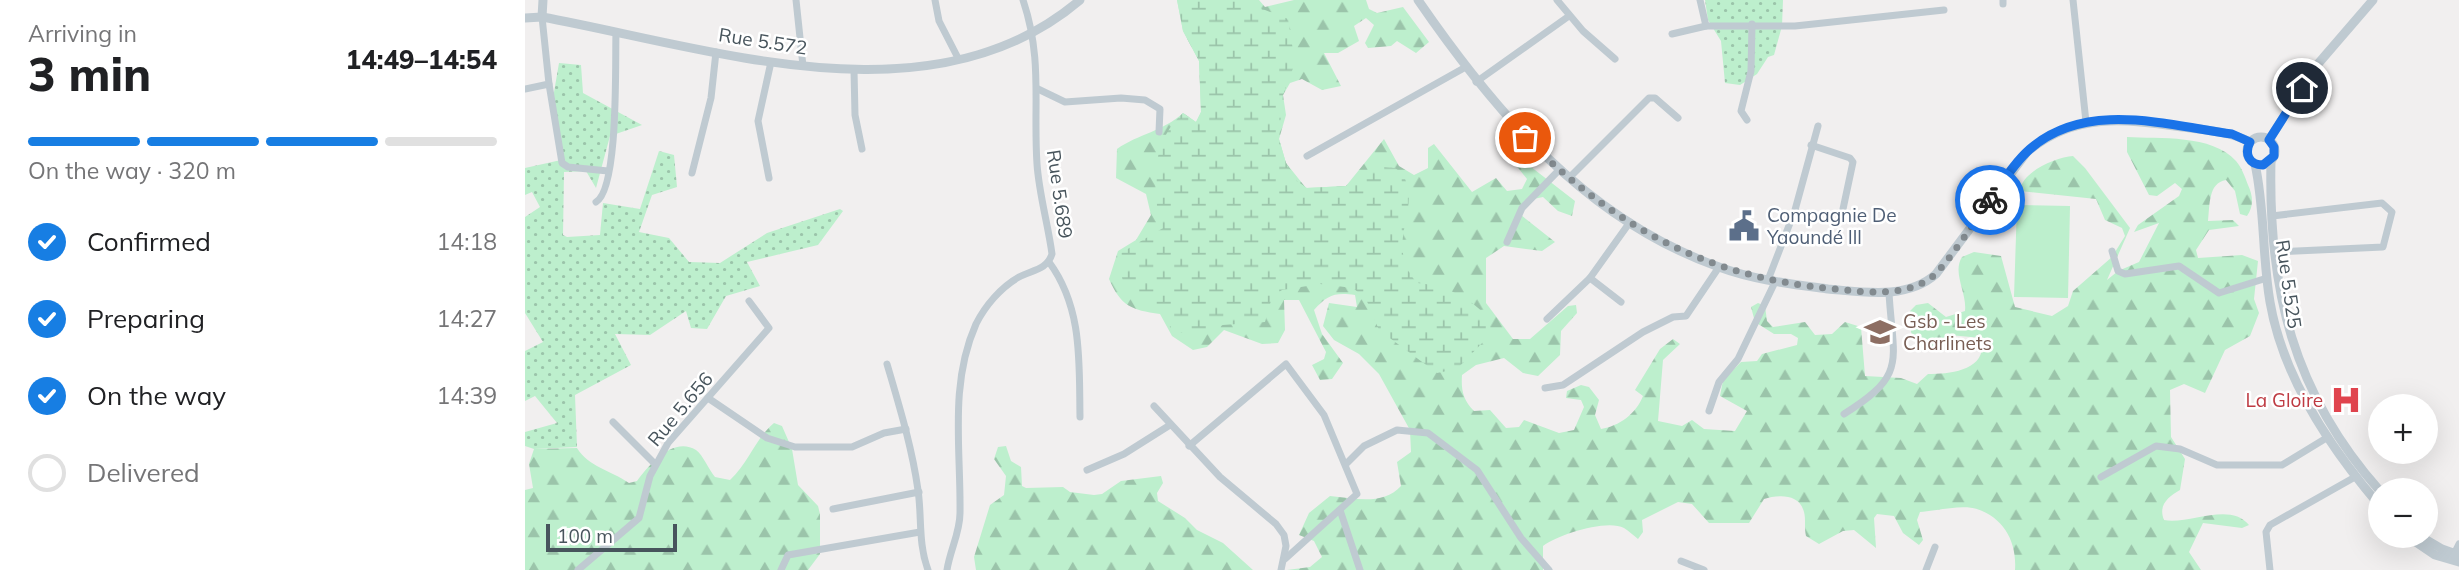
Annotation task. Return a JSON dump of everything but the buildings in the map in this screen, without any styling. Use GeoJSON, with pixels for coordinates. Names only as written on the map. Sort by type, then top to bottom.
{"type":"FeatureCollection","features":[{"type":"Feature","properties":{"kind":"street"},"geometry":{"type":"LineString","coordinates":[[543,0],[542,18],[549,83],[562,163],[568,167],[608,171]]}},
{"type":"Feature","properties":{"kind":"street"},"geometry":{"type":"LineString","coordinates":[[796,0],[803,66]]}},
{"type":"Feature","properties":{"kind":"street"},"geometry":{"type":"LineString","coordinates":[[935,0],[939,21],[958,58]]}},
{"type":"Feature","properties":{"kind":"street","name":"Rue 5.689"},"geometry":{"type":"LineString","coordinates":[[947,570],[959,528],[959,387],[969,345],[977,323],[993,298],[1018,278],[1049,262],[1052,254],[1037,165],[1038,89],[1034,33],[1023,0]]}},
{"type":"Feature","properties":{"kind":"street"},"geometry":{"type":"LineString","coordinates":[[1034,33],[1080,0]]}},
{"type":"Feature","properties":{"kind":"street"},"geometry":{"type":"LineString","coordinates":[[1418,0],[1464,68],[1515,128],[1560,170],[1630,222],[1719,267],[1771,281],[1889,293],[1931,278],[2027,152],[2060,130],[2086,122],[2123,119],[2232,134],[2250,142]]}},
{"type":"Feature","properties":{"kind":"street"},"geometry":{"type":"LineString","coordinates":[[1557,0],[1569,16],[1615,60]]}},
{"type":"Feature","properties":{"kind":"street"},"geometry":{"type":"LineString","coordinates":[[1700,0],[1706,26]]}},
{"type":"Feature","properties":{"kind":"street"},"geometry":{"type":"LineString","coordinates":[[2073,0],[2086,122]]}},
{"type":"Feature","properties":{"kind":"street"},"geometry":{"type":"LineString","coordinates":[[2269,140],[2317,65],[2373,0]]}},
{"type":"Feature","properties":{"kind":"street"},"geometry":{"type":"LineString","coordinates":[[1672,34],[1706,26],[1795,26],[1944,10]]}},
{"type":"Feature","properties":{"kind":"street"},"geometry":{"type":"LineString","coordinates":[[1476,82],[1569,16]]}},
{"type":"Feature","properties":{"kind":"street","name":"Rue 5.572"},"geometry":{"type":"LineString","coordinates":[[525,18],[542,18],[771,62],[877,71],[958,58],[1034,33]]}},
{"type":"Feature","properties":{"kind":"street"},"geometry":{"type":"LineString","coordinates":[[1747,120],[1741,111],[1751,71],[1752,24]]}},
{"type":"Feature","properties":{"kind":"street"},"geometry":{"type":"LineString","coordinates":[[596,202],[604,193],[613,138],[616,32]]}},
{"type":"Feature","properties":{"kind":"street"},"geometry":{"type":"LineString","coordinates":[[692,173],[711,98],[716,52]]}},
{"type":"Feature","properties":{"kind":"street"},"geometry":{"type":"LineString","coordinates":[[768,178],[758,121],[771,62]]}},
{"type":"Feature","properties":{"kind":"street"},"geometry":{"type":"LineString","coordinates":[[1307,156],[1464,68]]}},
{"type":"Feature","properties":{"kind":"street"},"geometry":{"type":"LineString","coordinates":[[854,70],[855,115],[862,149]]}},
{"type":"Feature","properties":{"kind":"street"},"geometry":{"type":"LineString","coordinates":[[525,89],[549,83]]}},
{"type":"Feature","properties":{"kind":"street"},"geometry":{"type":"LineString","coordinates":[[1038,89],[1065,102],[1121,97],[1145,100],[1160,109],[1159,132]]}},
{"type":"Feature","properties":{"kind":"street"},"geometry":{"type":"LineString","coordinates":[[1570,177],[1647,99],[1655,98],[1678,118]]}},
{"type":"Feature","properties":{"kind":"street"},"geometry":{"type":"LineString","coordinates":[[1709,411],[1719,382],[1738,359],[1771,281],[1795,210],[1818,126]]}},
{"type":"Feature","properties":{"kind":"street"},"geometry":{"type":"LineString","coordinates":[[2257,138],[2269,140],[2275,152],[2271,161],[2255,164],[2247,154],[2250,142],[2257,138]]}},
{"type":"Feature","properties":{"kind":"street"},"geometry":{"type":"LineString","coordinates":[[1811,145],[1850,158],[1853,162],[1843,209]]}},
{"type":"Feature","properties":{"kind":"street","name":"Rue 5.525"},"geometry":{"type":"LineString","coordinates":[[2271,161],[2272,216],[2282,304],[2297,358],[2327,416],[2371,478]]}},
{"type":"Feature","properties":{"kind":"street","name":"Rue 5.525"},"geometry":{"type":"LineString","coordinates":[[2255,164],[2261,192],[2267,278],[2276,331],[2286,357],[2328,436],[2368,492]]}},
{"type":"Feature","properties":{"kind":"street"},"geometry":{"type":"LineString","coordinates":[[1507,242],[1522,208],[1560,170]]}},
{"type":"Feature","properties":{"kind":"street"},"geometry":{"type":"LineString","coordinates":[[2272,216],[2382,203],[2392,212],[2383,247],[2276,252]]}},
{"type":"Feature","properties":{"kind":"street"},"geometry":{"type":"LineString","coordinates":[[1547,319],[1590,278],[1630,222]]}},
{"type":"Feature","properties":{"kind":"street"},"geometry":{"type":"LineString","coordinates":[[2112,251],[2118,271],[2125,274],[2179,267],[2219,293],[2267,278]]}},
{"type":"Feature","properties":{"kind":"street"},"geometry":{"type":"LineString","coordinates":[[1049,262],[1062,279],[1079,332],[1080,417]]}},
{"type":"Feature","properties":{"kind":"street"},"geometry":{"type":"LineString","coordinates":[[1545,388],[1563,385],[1643,332],[1673,317],[1686,316],[1719,267]]}},
{"type":"Feature","properties":{"kind":"street"},"geometry":{"type":"LineString","coordinates":[[1590,278],[1621,302]]}},
{"type":"Feature","properties":{"kind":"street"},"geometry":{"type":"LineString","coordinates":[[1844,414],[1868,399],[1889,378],[1892,358],[1889,293]]}},
{"type":"Feature","properties":{"kind":"street","name":"Rue 5.656"},"geometry":{"type":"LineString","coordinates":[[577,570],[639,518],[655,464],[668,443],[769,328],[748,301]]}},
{"type":"Feature","properties":{"kind":"street"},"geometry":{"type":"LineString","coordinates":[[887,364],[906,429],[919,492],[920,532],[928,570]]}},
{"type":"Feature","properties":{"kind":"street"},"geometry":{"type":"LineString","coordinates":[[1189,446],[1286,364],[1324,415],[1347,463],[1357,494],[1285,559]]}},
{"type":"Feature","properties":{"kind":"street"},"geometry":{"type":"LineString","coordinates":[[708,398],[767,438],[795,447],[852,447],[884,433],[906,429]]}},
{"type":"Feature","properties":{"kind":"street"},"geometry":{"type":"LineString","coordinates":[[1154,406],[1189,446],[1276,524],[1284,536],[1285,559],[1281,570]]}},
{"type":"Feature","properties":{"kind":"street"},"geometry":{"type":"LineString","coordinates":[[613,422],[655,464]]}},
{"type":"Feature","properties":{"kind":"street"},"geometry":{"type":"LineString","coordinates":[[1087,470],[1124,454],[1170,425]]}},
{"type":"Feature","properties":{"kind":"street"},"geometry":{"type":"LineString","coordinates":[[1347,463],[1364,446],[1397,430],[1428,433],[1477,470],[1521,538],[1549,570]]}},
{"type":"Feature","properties":{"kind":"street"},"geometry":{"type":"LineString","coordinates":[[2101,477],[2156,446],[2181,449],[2217,465],[2282,465],[2328,436]]}},
{"type":"Feature","properties":{"kind":"street"},"geometry":{"type":"LineString","coordinates":[[2270,570],[2266,532],[2270,525],[2355,477]]}},
{"type":"Feature","properties":{"kind":"street"},"geometry":{"type":"LineString","coordinates":[[833,509],[919,492]]}},
{"type":"Feature","properties":{"kind":"street"},"geometry":{"type":"LineString","coordinates":[[1340,510],[1360,570]]}},
{"type":"Feature","properties":{"kind":"street"},"geometry":{"type":"LineString","coordinates":[[781,570],[788,555],[920,532]]}},
{"type":"Feature","properties":{"kind":"street"},"geometry":{"type":"LineString","coordinates":[[2457,557],[2459,544]]}},
{"type":"Feature","properties":{"kind":"street"},"geometry":{"type":"LineString","coordinates":[[2438,546],[2457,557]]}},
{"type":"Feature","properties":{"kind":"street"},"geometry":{"type":"LineString","coordinates":[[1926,570],[1935,547]]}},
{"type":"Feature","properties":{"kind":"street"},"geometry":{"type":"LineString","coordinates":[[2425,548],[2435,555],[2457,557]]}},
{"type":"Feature","properties":{"kind":"street"},"geometry":{"type":"LineString","coordinates":[[1681,561],[1704,570]]}},
{"type":"Feature","properties":{"kind":"green space"},"geometry":{"type":"Polygon","coordinates":[[[1177,0],[1259,0],[1265,7],[1294,0],[1366,0],[1369,9],[1377,13],[1403,7],[1429,42],[1416,53],[1397,41],[1391,46],[1368,48],[1365,43],[1374,25],[1366,18],[1354,26],[1359,41],[1338,53],[1324,53],[1341,86],[1322,90],[1302,79],[1290,83],[1283,95],[1286,115],[1279,139],[1286,163],[1306,188],[1346,186],[1384,139],[1399,166],[1414,175],[1428,168],[1428,148],[1434,144],[1472,192],[1496,178],[1507,191],[1522,189],[1527,179],[1515,164],[1517,156],[1575,201],[1572,216],[1558,211],[1543,197],[1524,201],[1521,215],[1555,242],[1542,251],[1504,246],[1486,258],[1486,303],[1513,339],[1530,339],[1568,306],[1576,305],[1577,313],[1561,331],[1560,355],[1538,376],[1523,373],[1504,358],[1476,365],[1462,375],[1464,394],[1470,407],[1474,411],[1490,410],[1506,428],[1519,427],[1524,420],[1559,433],[1574,430],[1584,407],[1581,400],[1566,398],[1567,391],[1581,385],[1589,387],[1599,400],[1595,415],[1601,429],[1620,422],[1631,414],[1640,402],[1643,396],[1635,390],[1660,349],[1673,339],[1680,344],[1663,360],[1658,421],[1682,426],[1692,420],[1704,429],[1735,431],[1747,411],[1720,396],[1723,380],[1741,362],[1757,361],[1762,354],[1797,345],[1798,338],[1791,334],[1774,334],[1755,322],[1751,307],[1758,303],[1765,306],[1767,321],[1773,327],[1805,322],[1815,335],[1832,334],[1845,322],[1861,327],[1865,376],[1901,378],[1917,384],[1928,374],[1966,368],[1979,357],[1982,349],[1981,338],[1950,335],[1927,351],[1914,339],[1910,323],[1910,311],[1916,305],[1928,303],[1946,317],[1965,311],[1959,276],[1962,257],[1974,252],[2001,256],[2015,307],[2052,316],[2068,306],[2073,291],[2112,257],[2125,236],[2122,228],[2105,220],[2096,199],[2020,191],[2026,178],[2033,172],[2058,159],[2073,156],[2130,228],[2107,280],[2118,271],[2139,262],[2159,223],[2134,232],[2138,225],[2179,196],[2182,189],[2175,183],[2157,196],[2149,195],[2127,152],[2127,137],[2199,142],[2226,152],[2236,161],[2243,173],[2250,189],[2252,205],[2247,216],[2240,214],[2235,191],[2226,180],[2216,185],[2211,196],[2208,221],[2233,220],[2239,226],[2209,230],[2196,250],[2198,258],[2242,255],[2258,261],[2254,299],[2259,313],[2250,336],[2225,350],[2205,393],[2184,384],[2170,390],[2171,437],[2185,459],[2180,490],[2165,502],[2162,515],[2164,520],[2174,521],[2209,515],[2231,515],[2241,518],[2249,525],[2242,528],[2203,523],[2189,552],[2201,570],[2015,570],[2014,550],[2007,532],[1995,518],[1977,509],[1957,507],[1920,512],[1917,520],[1923,540],[1919,545],[1903,533],[1894,516],[1877,514],[1874,518],[1876,548],[1854,530],[1843,531],[1819,544],[1806,536],[1805,515],[1798,501],[1781,496],[1764,499],[1749,523],[1709,523],[1692,504],[1678,502],[1642,520],[1643,532],[1638,539],[1624,528],[1606,525],[1570,533],[1543,546],[1543,570],[1287,570],[1310,567],[1322,557],[1314,541],[1299,535],[1309,513],[1330,496],[1377,498],[1394,492],[1401,486],[1397,462],[1411,452],[1410,430],[1379,374],[1359,354],[1334,340],[1323,326],[1329,303],[1357,307],[1355,295],[1332,296],[1314,310],[1322,334],[1343,363],[1332,379],[1320,380],[1312,365],[1324,359],[1326,352],[1299,300],[1284,300],[1285,330],[1278,343],[1262,344],[1224,330],[1207,347],[1193,350],[1172,336],[1160,314],[1141,311],[1128,305],[1113,288],[1109,279],[1118,251],[1136,240],[1151,215],[1146,194],[1116,178],[1117,149],[1168,124],[1183,113],[1196,122],[1201,112],[1199,61],[1183,31],[1177,0]]]}},
{"type":"Feature","properties":{"kind":"green space"},"geometry":{"type":"Polygon","coordinates":[[[1177,0],[1251,0],[1260,8],[1288,19],[1295,63],[1283,95],[1281,115],[1279,139],[1286,163],[1297,181],[1307,188],[1346,186],[1373,166],[1395,168],[1402,173],[1408,187],[1409,200],[1403,240],[1407,268],[1417,283],[1437,287],[1467,299],[1489,321],[1490,329],[1484,341],[1457,369],[1437,373],[1379,330],[1366,299],[1353,288],[1320,284],[1282,290],[1272,297],[1265,322],[1223,325],[1188,334],[1172,330],[1159,308],[1140,302],[1128,291],[1121,274],[1121,253],[1163,228],[1160,227],[1155,181],[1159,151],[1172,125],[1183,113],[1196,122],[1201,112],[1199,61],[1183,31],[1177,0]]]}},
{"type":"Feature","properties":{"kind":"green space"},"geometry":{"type":"Polygon","coordinates":[[[1705,0],[1783,0],[1782,26],[1774,55],[1768,57],[1757,74],[1740,85],[1725,83],[1721,41],[1708,20],[1705,0]]]}},
{"type":"Feature","properties":{"kind":"green space"},"geometry":{"type":"Polygon","coordinates":[[[559,63],[581,65],[583,93],[642,125],[610,136],[596,188],[586,171],[564,172],[563,235],[600,235],[603,203],[640,209],[659,151],[674,155],[677,187],[652,195],[639,232],[669,238],[689,262],[720,263],[767,233],[840,209],[843,211],[818,245],[747,262],[760,286],[726,296],[707,329],[691,328],[686,311],[650,335],[615,334],[631,365],[575,395],[577,447],[534,449],[525,446],[525,432],[557,423],[535,396],[525,401],[525,351],[543,342],[525,313],[525,217],[540,207],[532,192],[525,195],[525,168],[561,160],[553,98],[559,63]]]}},
{"type":"Feature","properties":{"kind":"green space"},"geometry":{"type":"Polygon","coordinates":[[[2017,205],[2070,206],[2068,298],[2014,297],[2017,205]]]}},
{"type":"Feature","properties":{"kind":"green space"},"geometry":{"type":"Polygon","coordinates":[[[774,423],[782,426],[792,449],[798,485],[818,506],[820,514],[820,554],[808,570],[525,570],[525,490],[533,488],[529,464],[534,449],[577,448],[588,460],[629,483],[637,481],[648,467],[670,449],[687,447],[699,452],[715,477],[730,480],[774,423]]]}},
{"type":"Feature","properties":{"kind":"green space"},"geometry":{"type":"Polygon","coordinates":[[[1006,446],[1011,461],[1021,467],[1022,486],[1026,488],[1063,487],[1070,492],[1094,495],[1102,494],[1121,481],[1161,476],[1163,483],[1157,493],[1158,501],[1185,518],[1197,530],[1223,543],[1253,570],[976,570],[974,557],[990,505],[1004,495],[1006,476],[994,459],[998,447],[1006,446]]]}},
{"type":"Feature","properties":{"kind":"way so far"},"geometry":{"type":"LineString","coordinates":[[1525,138],[1595,197],[1654,236],[1703,261],[1775,282],[1881,293],[1922,283],[1935,274],[1990,200]]}},
{"type":"Feature","properties":{"kind":"place","name":"Compagnie De Yaoundé lll"},"geometry":{"type":"Point","coordinates":[1744,226]}},
{"type":"Feature","properties":{"kind":"place","name":"Gsb - Les Charlinets"},"geometry":{"type":"Point","coordinates":[1880,332]}},
{"type":"Feature","properties":{"kind":"place","name":"La Gloire"},"geometry":{"type":"Point","coordinates":[2346,400]}},
{"type":"Feature","properties":{"kind":"route"},"geometry":{"type":"LineString","coordinates":[[1990,200],[2018,162],[2037,144],[2071,126],[2106,119],[2232,134],[2250,142],[2247,154],[2251,162],[2263,165],[2271,161],[2275,152],[2269,140],[2302,88]]}}]}
